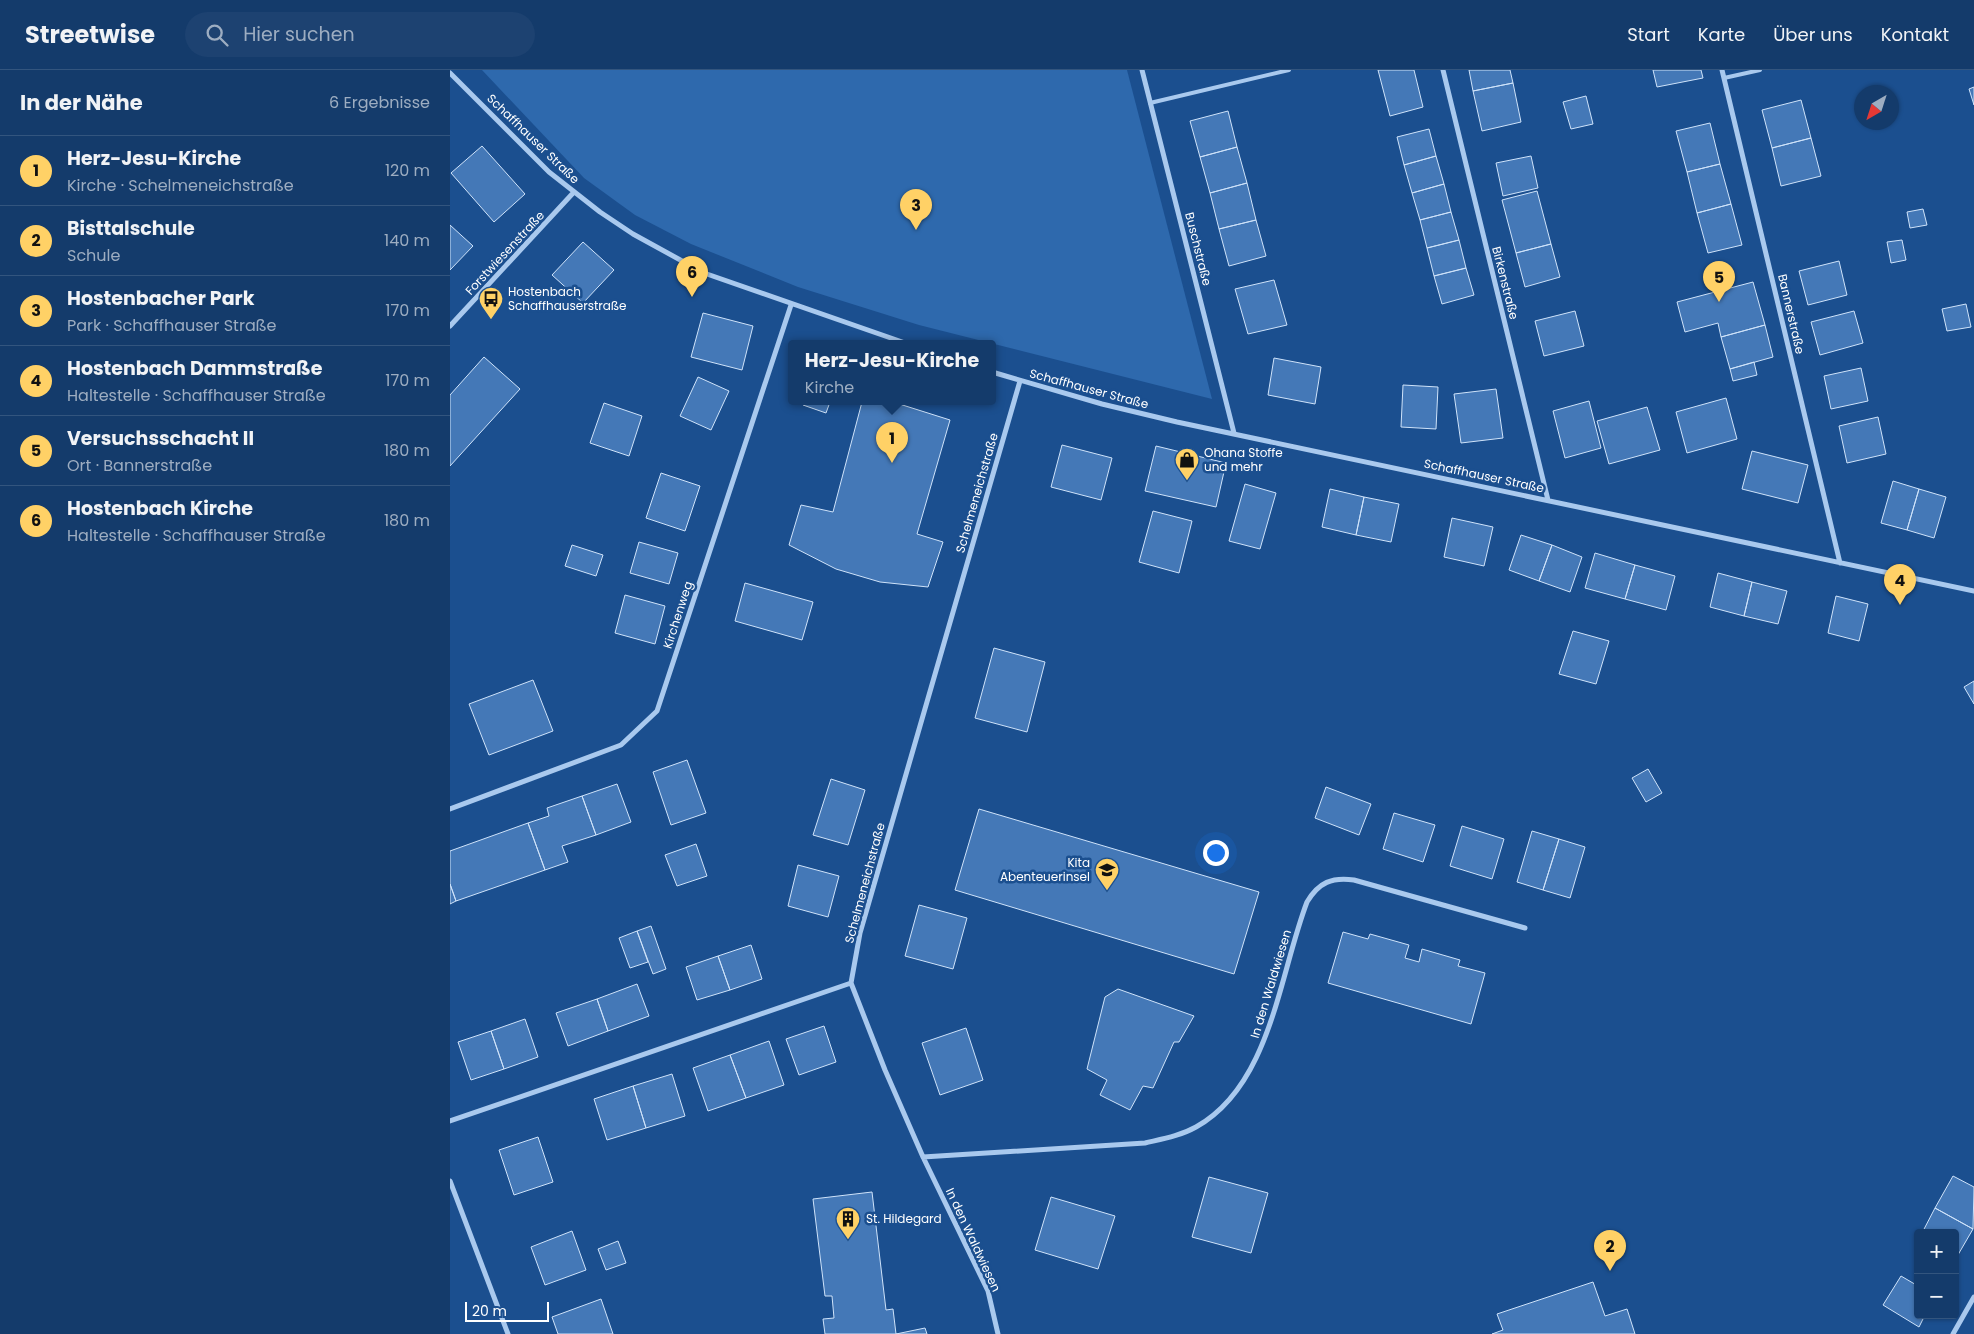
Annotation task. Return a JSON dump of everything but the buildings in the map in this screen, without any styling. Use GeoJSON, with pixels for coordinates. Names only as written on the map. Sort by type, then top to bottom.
{"type":"FeatureCollection","features":[{"type":"Feature","properties":{"kind":"street","name":"Buschstraße"},"geometry":{"type":"LineString","coordinates":[[1142,70],[1234,433]]}},
{"type":"Feature","properties":{"kind":"street","name":"Birkenstraße"},"geometry":{"type":"LineString","coordinates":[[1443,70],[1548,500]]}},
{"type":"Feature","properties":{"kind":"street","name":"Bannerstraße"},"geometry":{"type":"LineString","coordinates":[[1722,70],[1840,563]]}},
{"type":"Feature","properties":{"kind":"street","name":"Schaffhauser Straße"},"geometry":{"type":"LineString","coordinates":[[450,73],[549,172],[633,234],[704,273],[791,305],[896,340]]}},
{"type":"Feature","properties":{"kind":"street","name":"Forstwiesenstraße"},"geometry":{"type":"LineString","coordinates":[[450,326],[574,192]]}},
{"type":"Feature","properties":{"kind":"street","name":"Kirchenweg"},"geometry":{"type":"LineString","coordinates":[[450,809],[621,745],[657,711],[791,305]]}},
{"type":"Feature","properties":{"kind":"street","name":"Schaffhauser Straße"},"geometry":{"type":"LineString","coordinates":[[996,373],[1102,404],[1974,591]]}},
{"type":"Feature","properties":{"kind":"street","name":"Schelmeneichstraße"},"geometry":{"type":"LineString","coordinates":[[851,983],[860,933],[1020,381]]}},
{"type":"Feature","properties":{"kind":"street","name":"In den Waldwiesen"},"geometry":{"type":"LineString","coordinates":[[923,1157],[1145,1143],[1167,1139],[1198,1126],[1227,1100],[1251,1069],[1268,1032],[1307,902],[1314,891],[1324,882],[1338,878],[1354,880],[1525,928]]}},
{"type":"Feature","properties":{"kind":"street"},"geometry":{"type":"LineString","coordinates":[[450,1121],[851,983]]}},
{"type":"Feature","properties":{"kind":"street","name":"In den Waldwiesen"},"geometry":{"type":"LineString","coordinates":[[851,983],[885,1070],[923,1157],[988,1291],[998,1334]]}},
{"type":"Feature","properties":{"kind":"street"},"geometry":{"type":"LineString","coordinates":[[450,1181],[508,1334]]}},
{"type":"Feature","properties":{"kind":"street"},"geometry":{"type":"LineString","coordinates":[[1953,1334],[1974,1297]]}},
{"type":"Feature","properties":{"kind":"lane"},"geometry":{"type":"LineString","coordinates":[[1150,103],[1289,70]]}},
{"type":"Feature","properties":{"kind":"lane"},"geometry":{"type":"LineString","coordinates":[[1724,78],[1760,70]]}},
{"type":"Feature","properties":{"kind":"shaded area"},"geometry":{"type":"Polygon","coordinates":[[[482,70],[1127,70],[1212,399],[996,344],[996,340],[978,340],[919,325],[798,287],[691,244],[635,215],[584,178],[482,70]]]}},
{"type":"Feature","properties":{"kind":"place","name":"Hostenbacher Park"},"geometry":{"type":"Point","coordinates":[916,230]}},
{"type":"Feature","properties":{"kind":"place","name":"Hostenbach Kirche"},"geometry":{"type":"Point","coordinates":[692,297]}},
{"type":"Feature","properties":{"kind":"place","name":"Versuchsschacht II"},"geometry":{"type":"Point","coordinates":[1719,302]}},
{"type":"Feature","properties":{"kind":"place","name":"Hostenbach Schaffhauserstraße"},"geometry":{"type":"Point","coordinates":[491,320]}},
{"type":"Feature","properties":{"kind":"place","name":"Herz-Jesu-Kirche"},"geometry":{"type":"Point","coordinates":[892,463]}},
{"type":"Feature","properties":{"kind":"place","name":"Ohana Stoffe und mehr"},"geometry":{"type":"Point","coordinates":[1187,481]}},
{"type":"Feature","properties":{"kind":"place","name":"Hostenbach Dammstraße"},"geometry":{"type":"Point","coordinates":[1900,605]}},
{"type":"Feature","properties":{"kind":"place","name":"Kita Abenteuerinsel"},"geometry":{"type":"Point","coordinates":[1107,891]}},
{"type":"Feature","properties":{"kind":"place","name":"St. Hildegard"},"geometry":{"type":"Point","coordinates":[848,1240]}},
{"type":"Feature","properties":{"kind":"place","name":"Bisttalschule"},"geometry":{"type":"Point","coordinates":[1610,1271]}}]}
